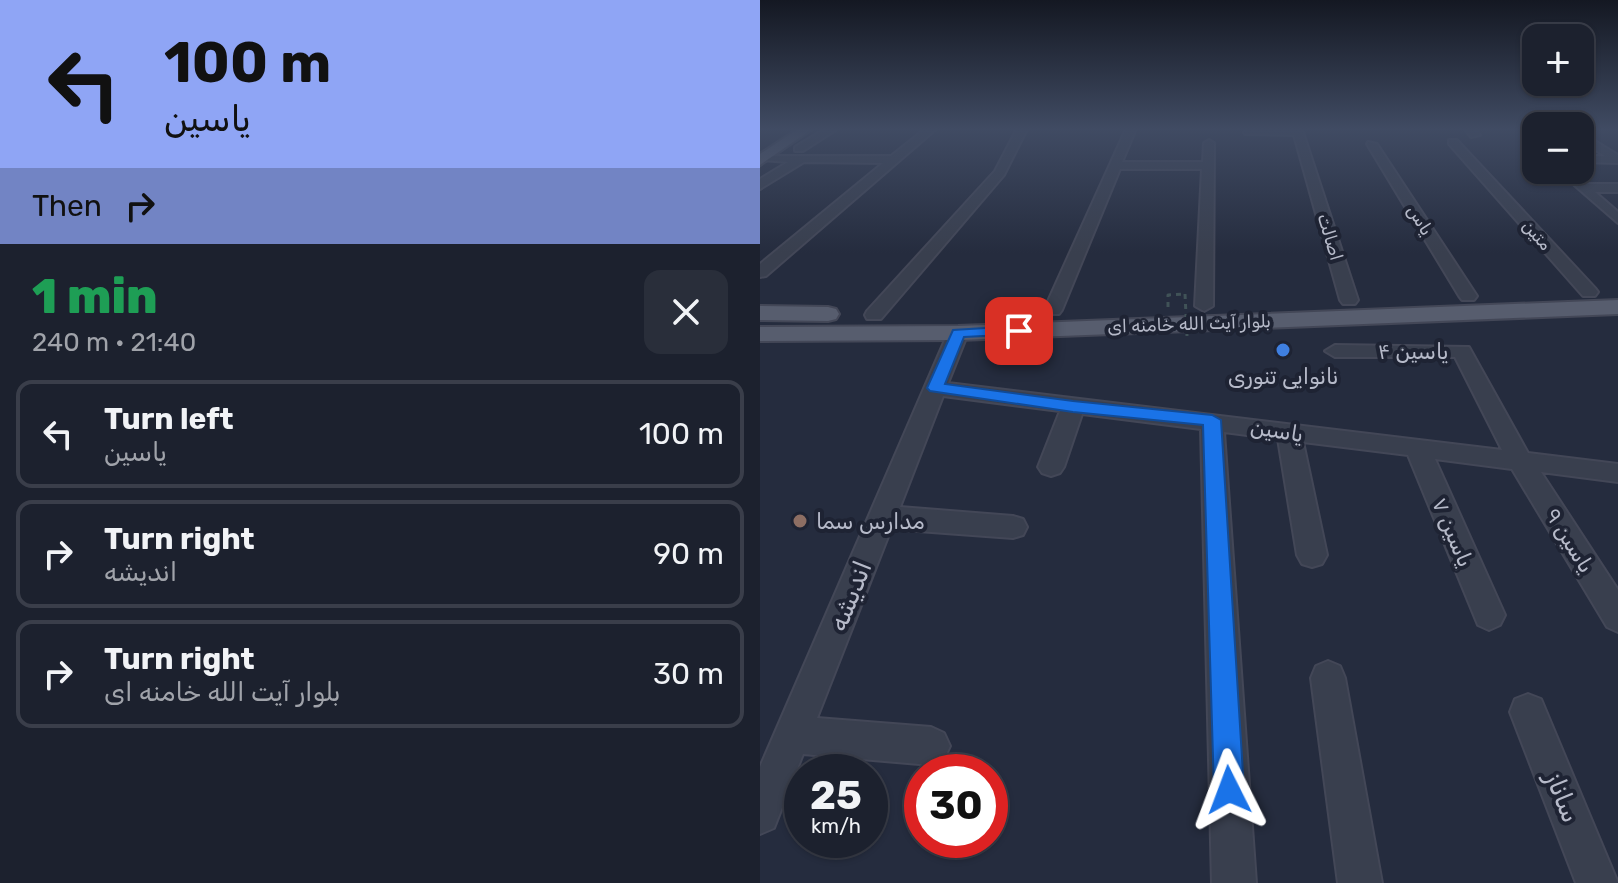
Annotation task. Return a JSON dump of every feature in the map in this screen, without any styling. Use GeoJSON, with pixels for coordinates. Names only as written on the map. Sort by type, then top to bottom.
{"type":"FeatureCollection","features":[{"type":"Feature","properties":{"kind":"main road","name":"بلوار آیت الله خامنه ای"},"geometry":{"type":"LineString","coordinates":[[760,313],[874,315],[1053,310],[1186,302],[1618,291]]}},
{"type":"Feature","properties":{"kind":"main road","name":"بلوار آیت الله خامنه ای"},"geometry":{"type":"LineString","coordinates":[[760,334],[958,333],[1618,307]]}},
{"type":"Feature","properties":{"kind":"street"},"geometry":{"type":"LineString","coordinates":[[760,185],[779,170]]}},
{"type":"Feature","properties":{"kind":"street"},"geometry":{"type":"LineString","coordinates":[[760,272],[882,170]]}},
{"type":"Feature","properties":{"kind":"street"},"geometry":{"type":"LineString","coordinates":[[874,315],[1001,170]]}},
{"type":"Feature","properties":{"kind":"street"},"geometry":{"type":"LineString","coordinates":[[1053,310],[1113,170]]}},
{"type":"Feature","properties":{"kind":"street"},"geometry":{"type":"LineString","coordinates":[[1186,302],[1206,170]]}},
{"type":"Feature","properties":{"kind":"street","name":"اصالت"},"geometry":{"type":"LineString","coordinates":[[1309,170],[1349,300]]}},
{"type":"Feature","properties":{"kind":"street","name":"یاس"},"geometry":{"type":"LineString","coordinates":[[1389,170],[1468,296]]}},
{"type":"Feature","properties":{"kind":"street","name":"متین"},"geometry":{"type":"LineString","coordinates":[[1479,170],[1589,292]]}},
{"type":"Feature","properties":{"kind":"street"},"geometry":{"type":"LineString","coordinates":[[1579,184],[1618,219]]}},
{"type":"Feature","properties":{"kind":"street"},"geometry":{"type":"LineString","coordinates":[[1583,188],[1618,188]]}},
{"type":"Feature","properties":{"kind":"street","name":"اندیشه"},"geometry":{"type":"LineString","coordinates":[[760,814],[958,333]]}},
{"type":"Feature","properties":{"kind":"street","name":"یاسین ۴"},"geometry":{"type":"LineString","coordinates":[[1335,351],[1462,351],[1521,462]]}},
{"type":"Feature","properties":{"kind":"street","name":"یاسین"},"geometry":{"type":"LineString","coordinates":[[935,388],[1073,407],[1212,420],[1289,433],[1618,473]]}},
{"type":"Feature","properties":{"kind":"street"},"geometry":{"type":"LineString","coordinates":[[1051,467],[1073,407]]}},
{"type":"Feature","properties":{"kind":"street"},"geometry":{"type":"LineString","coordinates":[[1212,420],[1234,883]]}},
{"type":"Feature","properties":{"kind":"street"},"geometry":{"type":"LineString","coordinates":[[1289,433],[1312,555]]}},
{"type":"Feature","properties":{"kind":"street","name":"یاسین ۷"},"geometry":{"type":"LineString","coordinates":[[1418,449],[1489,615]]}},
{"type":"Feature","properties":{"kind":"street","name":"یاسین ۹"},"geometry":{"type":"LineString","coordinates":[[1521,462],[1618,617]]}},
{"type":"Feature","properties":{"kind":"street"},"geometry":{"type":"LineString","coordinates":[[882,517],[1013,527]]}},
{"type":"Feature","properties":{"kind":"street"},"geometry":{"type":"LineString","coordinates":[[1328,678],[1360,883]]}},
{"type":"Feature","properties":{"kind":"street","name":"ساناز"},"geometry":{"type":"LineString","coordinates":[[1528,712],[1598,883]]}},
{"type":"Feature","properties":{"kind":"street"},"geometry":{"type":"LineString","coordinates":[[792,735],[931,746]]}},
{"type":"Feature","properties":{"kind":"path"},"geometry":{"type":"LineString","coordinates":[[1186,302],[1187,336]]}},
{"type":"Feature","properties":{"kind":"place","name":"نانوایی تنوری"},"geometry":{"type":"Point","coordinates":[1283,350]}},
{"type":"Feature","properties":{"kind":"place","name":"مدارس سما"},"geometry":{"type":"Point","coordinates":[800,521]}},
{"type":"Feature","properties":{"kind":"route"},"geometry":{"type":"LineString","coordinates":[[1019,331],[958,333],[935,388],[1073,407],[1212,420],[1229,790]]}}]}
